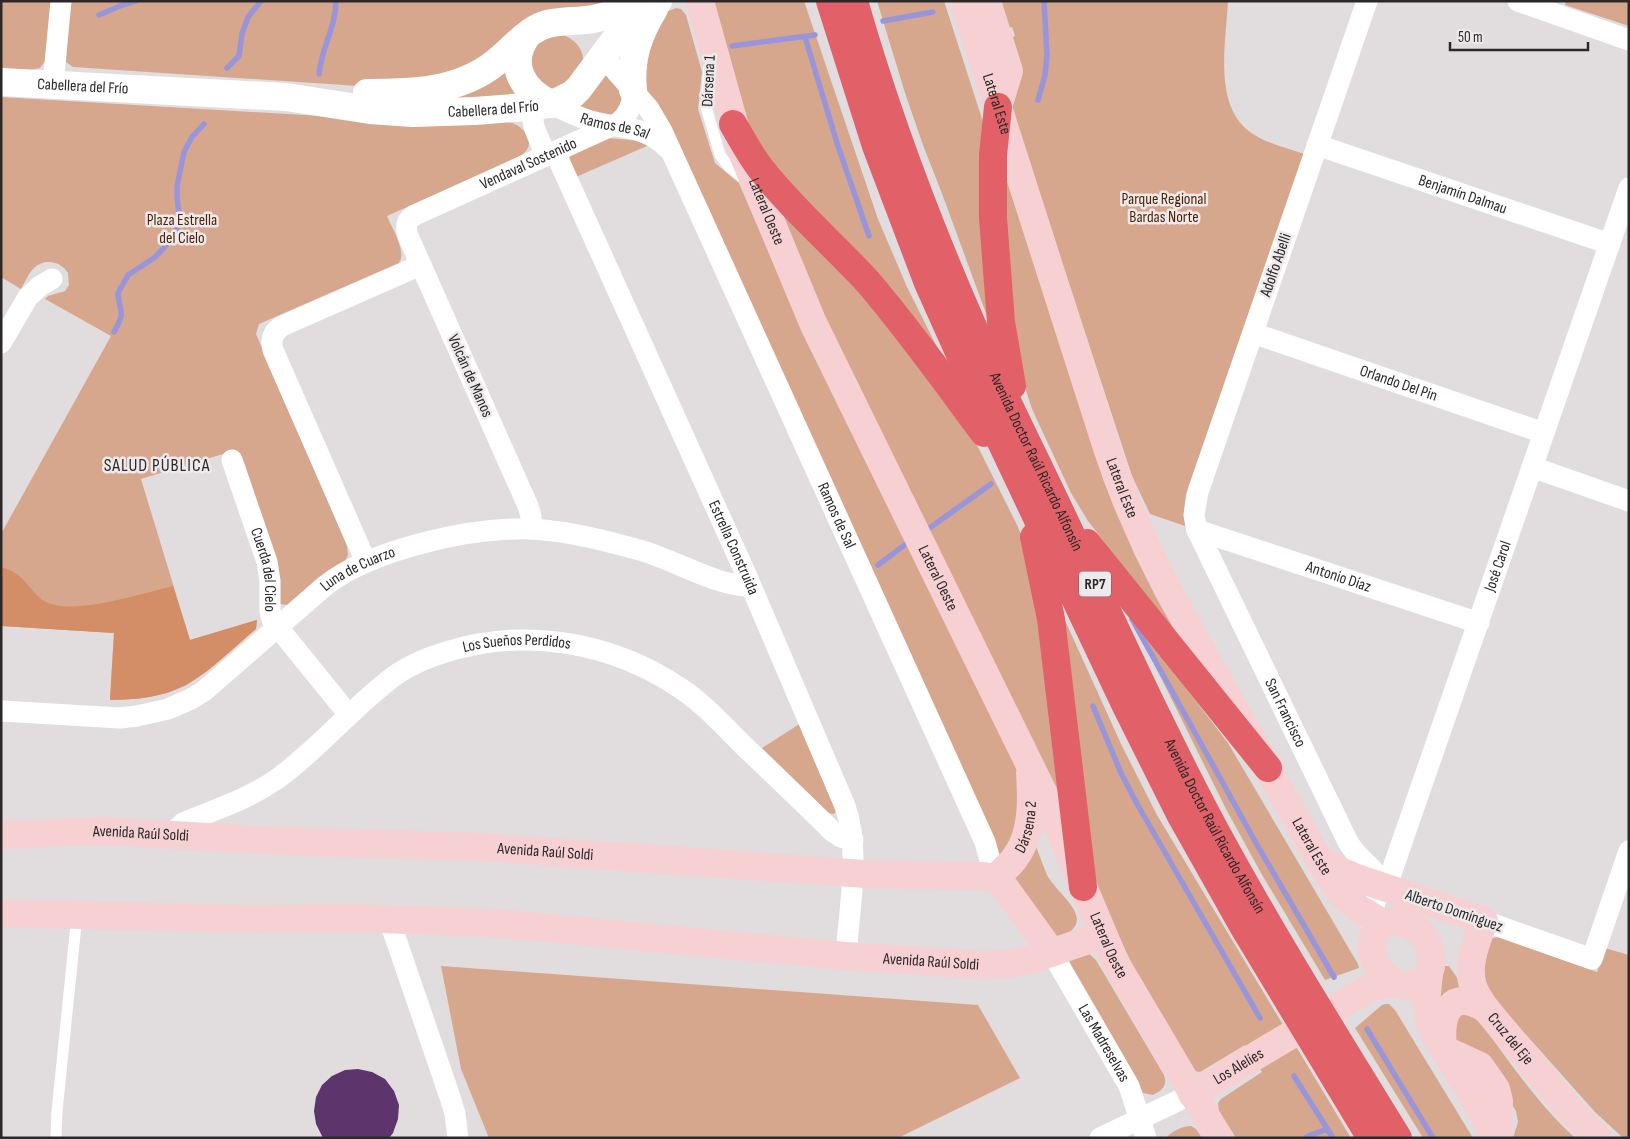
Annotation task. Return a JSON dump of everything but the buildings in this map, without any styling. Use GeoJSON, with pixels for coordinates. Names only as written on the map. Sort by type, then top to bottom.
{"type":"FeatureCollection","features":[{"type":"Feature","properties":{"kind":"highway","name":"Avenida Doctor Raúl Ricardo Alfonsín"},"geometry":{"type":"LineString","coordinates":[[830,1],[873,137],[928,283],[967,370],[1126,706],[1181,816],[1267,968],[1371,1138]]}},
{"type":"Feature","properties":{"kind":"highway","name":"Avenida Doctor Raúl Ricardo Alfonsín"},"geometry":{"type":"LineString","coordinates":[[854,1],[874,68],[915,186],[974,330],[1164,731],[1214,828],[1279,944],[1398,1138]]}},
{"type":"Feature","properties":{"kind":"highway"},"geometry":{"type":"LineString","coordinates":[[998,107],[992,188],[998,282],[1006,358],[1026,439]]}},
{"type":"Feature","properties":{"kind":"highway"},"geometry":{"type":"LineString","coordinates":[[733,124],[753,158],[771,181],[893,312],[1022,487],[1051,619],[1083,887]]}},
{"type":"Feature","properties":{"kind":"highway"},"geometry":{"type":"LineString","coordinates":[[1058,508],[1268,768]]}},
{"type":"Feature","properties":{"kind":"main road","name":"Lateral Oeste"},"geometry":{"type":"LineString","coordinates":[[700,1],[742,152],[813,323],[1055,818],[1122,976],[1220,1138]]}},
{"type":"Feature","properties":{"kind":"main road","name":"Lateral Este"},"geometry":{"type":"LineString","coordinates":[[964,1],[1108,451],[1143,540],[1168,590],[1318,858],[1341,894],[1349,901],[1378,953]]}},
{"type":"Feature","properties":{"kind":"main road"},"geometry":{"type":"LineString","coordinates":[[985,1],[1008,66],[1008,76],[998,107]]}},
{"type":"Feature","properties":{"kind":"main road","name":"Dársena 2"},"geometry":{"type":"LineString","coordinates":[[995,878],[1015,858],[1027,832],[1032,796],[1029,764]]}},
{"type":"Feature","properties":{"kind":"main road","name":"Avenida Raúl Soldi"},"geometry":{"type":"LineString","coordinates":[[1,835],[96,831],[279,842],[481,847],[852,873],[995,878]]}},
{"type":"Feature","properties":{"kind":"main road","name":"Alberto Domínguez"},"geometry":{"type":"LineString","coordinates":[[1318,858],[1346,874],[1475,924]]}},
{"type":"Feature","properties":{"kind":"main road"},"geometry":{"type":"LineString","coordinates":[[995,878],[1005,887],[1052,953]]}},
{"type":"Feature","properties":{"kind":"main road"},"geometry":{"type":"LineString","coordinates":[[1386,888],[1404,899],[1417,912],[1424,924],[1433,961],[1426,995],[1430,1024],[1443,1049],[1480,1066],[1496,1089],[1499,1101],[1496,1138]]}},
{"type":"Feature","properties":{"kind":"main road"},"geometry":{"type":"LineString","coordinates":[[1417,912],[1432,912],[1475,924]]}},
{"type":"Feature","properties":{"kind":"main road","name":"Los Alelíes"},"geometry":{"type":"LineString","coordinates":[[1192,1094],[1254,1058],[1378,953],[1403,916],[1417,912]]}},
{"type":"Feature","properties":{"kind":"main road","name":"Avenida Raúl Soldi"},"geometry":{"type":"LineString","coordinates":[[1,913],[235,919],[389,919],[510,924],[846,956],[991,965],[1019,962],[1052,953],[1103,935]]}},
{"type":"Feature","properties":{"kind":"main road"},"geometry":{"type":"LineString","coordinates":[[1433,961],[1423,936],[1413,926],[1401,922],[1378,953],[1408,986],[1421,982],[1433,961],[1475,924]]}},
{"type":"Feature","properties":{"kind":"main road","name":"Cruz del Eje"},"geometry":{"type":"LineString","coordinates":[[1475,924],[1472,985],[1486,1010],[1569,1109],[1598,1138]]}},
{"type":"Feature","properties":{"kind":"main road"},"geometry":{"type":"LineString","coordinates":[[1433,961],[1452,959],[1457,962],[1465,971],[1472,985]]}},
{"type":"Feature","properties":{"kind":"main road"},"geometry":{"type":"LineString","coordinates":[[1443,1049],[1442,1023],[1444,1016],[1452,1005],[1464,1001],[1471,1002],[1486,1010]]}},
{"type":"Feature","properties":{"kind":"street"},"geometry":{"type":"LineString","coordinates":[[53,84],[60,1]]}},
{"type":"Feature","properties":{"kind":"street","name":"Cabellera del Frío"},"geometry":{"type":"LineString","coordinates":[[1,82],[286,97],[409,93],[443,88],[465,80],[489,67],[534,31],[557,22],[599,18],[650,1]]}},
{"type":"Feature","properties":{"kind":"street"},"geometry":{"type":"LineString","coordinates":[[633,90],[632,74],[635,49],[644,26],[658,1]]}},
{"type":"Feature","properties":{"kind":"street","name":"Cabellera del Frío"},"geometry":{"type":"LineString","coordinates":[[286,97],[370,110],[413,113],[459,112],[536,100],[565,98],[579,88],[626,26],[658,1]]}},
{"type":"Feature","properties":{"kind":"street","name":"Adolfo Abelli"},"geometry":{"type":"LineString","coordinates":[[1197,530],[1194,515],[1195,499],[1367,1]]}},
{"type":"Feature","properties":{"kind":"street"},"geometry":{"type":"LineString","coordinates":[[1518,1],[1629,40]]}},
{"type":"Feature","properties":{"kind":"street"},"geometry":{"type":"LineString","coordinates":[[536,100],[520,74],[518,62],[520,46],[534,31],[550,24],[564,25],[583,34],[603,56]]}},
{"type":"Feature","properties":{"kind":"street","name":"Ramos de Sal"},"geometry":{"type":"LineString","coordinates":[[603,56],[654,115],[985,842],[995,878]]}},
{"type":"Feature","properties":{"kind":"street","name":"Vendaval Sostenido"},"geometry":{"type":"LineString","coordinates":[[407,223],[415,215],[613,126],[622,120],[629,111],[633,101],[633,90]]}},
{"type":"Feature","properties":{"kind":"street","name":"Ramos de Sal"},"geometry":{"type":"LineString","coordinates":[[536,100],[588,120],[644,131],[662,142],[672,154]]}},
{"type":"Feature","properties":{"kind":"street","name":"Estrella Construida"},"geometry":{"type":"LineString","coordinates":[[536,100],[534,127],[551,154],[750,586],[845,806],[853,840],[846,956]]}},
{"type":"Feature","properties":{"kind":"street","name":"Benjamín Dalmau"},"geometry":{"type":"LineString","coordinates":[[1317,145],[1610,244]]}},
{"type":"Feature","properties":{"kind":"street","name":"José Carol"},"geometry":{"type":"LineString","coordinates":[[1378,953],[1375,900],[1386,888],[1629,188]]}},
{"type":"Feature","properties":{"kind":"street","name":"Volcán de Manos"},"geometry":{"type":"LineString","coordinates":[[407,223],[408,236],[528,506],[531,516],[531,529]]}},
{"type":"Feature","properties":{"kind":"street"},"geometry":{"type":"LineString","coordinates":[[366,562],[273,350],[272,336],[282,326],[421,265]]}},
{"type":"Feature","properties":{"kind":"street"},"geometry":{"type":"LineString","coordinates":[[1,343],[28,297],[40,286],[52,279]]}},
{"type":"Feature","properties":{"kind":"street","name":"Orlando Del Pin"},"geometry":{"type":"LineString","coordinates":[[1253,333],[1544,433]]}},
{"type":"Feature","properties":{"kind":"street","name":"Cuerda del Cielo"},"geometry":{"type":"LineString","coordinates":[[232,460],[267,562],[272,620],[349,715]]}},
{"type":"Feature","properties":{"kind":"street"},"geometry":{"type":"LineString","coordinates":[[1532,467],[1629,501]]}},
{"type":"Feature","properties":{"kind":"street","name":"Luna de Cuarzo"},"geometry":{"type":"LineString","coordinates":[[1,711],[120,718],[168,709],[204,691],[330,582],[344,573],[366,562],[403,549],[456,536],[496,530],[531,529],[566,533],[616,544],[656,556],[733,585],[750,586]]}},
{"type":"Feature","properties":{"kind":"street","name":"Antonio Díaz"},"geometry":{"type":"LineString","coordinates":[[1197,530],[1478,623]]}},
{"type":"Feature","properties":{"kind":"street","name":"San Francisco"},"geometry":{"type":"LineString","coordinates":[[1197,530],[1348,842],[1356,855],[1374,870],[1386,888]]}},
{"type":"Feature","properties":{"kind":"street","name":"Los Sueños Perdidos"},"geometry":{"type":"LineString","coordinates":[[175,836],[178,828],[183,823],[228,806],[254,794],[272,782],[302,759],[378,689],[399,673],[426,659],[484,642],[548,640],[579,646],[632,663],[653,672],[681,689],[713,716],[832,831],[841,837],[853,840]]}},
{"type":"Feature","properties":{"kind":"street","name":"Alberto Domínguez"},"geometry":{"type":"LineString","coordinates":[[1475,924],[1592,959],[1628,857]]}},
{"type":"Feature","properties":{"kind":"street"},"geometry":{"type":"LineString","coordinates":[[389,919],[451,1100],[458,1138]]}},
{"type":"Feature","properties":{"kind":"street","name":"Las Madreselvas"},"geometry":{"type":"LineString","coordinates":[[1052,953],[1121,1071],[1132,1094],[1143,1128]]}},
{"type":"Feature","properties":{"kind":"street","name":"Los Alelíes"},"geometry":{"type":"LineString","coordinates":[[1100,1138],[1143,1128],[1192,1094]]}},
{"type":"Feature","properties":{"kind":"lane","name":"Dársena 1"},"geometry":{"type":"LineString","coordinates":[[712,45],[705,102],[717,146],[721,158],[726,164],[757,188]]}},
{"type":"Feature","properties":{"kind":"lane"},"geometry":{"type":"LineString","coordinates":[[56,1138],[57,1111],[77,915]]}},
{"type":"Feature","properties":{"kind":"green space"},"geometry":{"type":"Polygon","coordinates":[[[1,1],[51,1],[46,60],[40,68],[30,70],[1,68],[1,1]]]}},
{"type":"Feature","properties":{"kind":"green space"},"geometry":{"type":"Polygon","coordinates":[[[69,1],[621,1],[610,6],[545,10],[538,13],[517,31],[459,73],[373,87],[73,67],[66,62],[69,1]]]}},
{"type":"Feature","properties":{"kind":"green space"},"geometry":{"type":"Polygon","coordinates":[[[715,1],[804,1],[878,219],[907,287],[943,359],[752,139],[714,4],[715,1]]]}},
{"type":"Feature","properties":{"kind":"green space"},"geometry":{"type":"Polygon","coordinates":[[[877,1],[944,1],[985,128],[991,327],[923,145],[877,1]]]}},
{"type":"Feature","properties":{"kind":"green space","name":"Parque Regional Bardas Norte"},"geometry":{"type":"Polygon","coordinates":[[[996,1],[1228,1],[1224,72],[1231,106],[1238,120],[1256,136],[1304,154],[1186,494],[1184,509],[1185,526],[1150,514],[1132,476],[1012,109],[1019,76],[1008,39],[1015,36],[1012,27],[1005,29],[996,1]]]}},
{"type":"Feature","properties":{"kind":"green space"},"geometry":{"type":"Polygon","coordinates":[[[1566,1],[1629,1],[1629,26],[1565,5],[1566,1]]]}},
{"type":"Feature","properties":{"kind":"green space"},"geometry":{"type":"Polygon","coordinates":[[[676,8],[681,9],[686,15],[702,72],[698,109],[715,163],[739,183],[807,342],[1020,774],[1021,808],[1047,875],[1077,916],[1076,924],[1070,931],[1058,938],[1009,877],[645,87],[640,70],[666,12],[676,8]]]}},
{"type":"Feature","properties":{"kind":"green space"},"geometry":{"type":"Polygon","coordinates":[[[561,34],[572,40],[580,48],[584,64],[583,71],[554,90],[531,77],[530,57],[532,46],[536,43],[561,34]]]}},
{"type":"Feature","properties":{"kind":"green space"},"geometry":{"type":"Polygon","coordinates":[[[505,67],[521,96],[398,100],[505,67]]]}},
{"type":"Feature","properties":{"kind":"green space"},"geometry":{"type":"Polygon","coordinates":[[[604,75],[619,88],[623,100],[614,117],[574,107],[604,75]]]}},
{"type":"Feature","properties":{"kind":"green space","name":"Plaza Estrella del Cielo"},"geometry":{"type":"Polygon","coordinates":[[[1,97],[404,121],[506,121],[519,126],[528,136],[528,146],[519,157],[387,216],[400,246],[401,258],[399,263],[259,324],[256,334],[347,546],[348,555],[345,561],[288,605],[280,604],[272,551],[236,450],[141,479],[190,640],[257,620],[256,629],[204,673],[186,685],[159,695],[110,700],[114,633],[1,626],[1,534],[111,336],[45,299],[48,296],[65,291],[69,285],[68,273],[61,266],[52,262],[38,265],[30,273],[21,289],[1,277],[1,97]]]}},
{"type":"Feature","properties":{"kind":"green space"},"geometry":{"type":"Polygon","coordinates":[[[607,138],[645,141],[647,146],[576,177],[569,159],[571,154],[607,138]]]}},
{"type":"Feature","properties":{"kind":"green space"},"geometry":{"type":"Polygon","coordinates":[[[1003,168],[1104,482],[1136,555],[1191,654],[1088,521],[1071,493],[1032,409],[1015,350],[1003,168]]]}},
{"type":"Feature","properties":{"kind":"green space"},"geometry":{"type":"Polygon","coordinates":[[[779,208],[857,281],[970,431],[1018,527],[1030,558],[1064,805],[816,298],[779,208]]]}},
{"type":"Feature","properties":{"kind":"green space"},"geometry":{"type":"Polygon","coordinates":[[[1058,605],[1122,746],[1157,815],[1351,1138],[1236,1138],[1219,1111],[1218,1103],[1221,1099],[1262,1072],[1245,1045],[1200,1072],[1194,1071],[1135,971],[1093,880],[1058,605]]]}},
{"type":"Feature","properties":{"kind":"green space"},"geometry":{"type":"Polygon","coordinates":[[[1130,615],[1228,743],[1359,968],[1325,980],[1261,873],[1226,809],[1130,615]]]}},
{"type":"Feature","properties":{"kind":"green space"},"geometry":{"type":"Polygon","coordinates":[[[801,723],[836,811],[834,814],[828,813],[762,748],[801,723]]]}},
{"type":"Feature","properties":{"kind":"green space"},"geometry":{"type":"Polygon","coordinates":[[[1498,937],[1597,972],[1605,948],[1629,955],[1629,1138],[1623,1138],[1595,1112],[1495,1000],[1479,972],[1489,939],[1498,937]]]}},
{"type":"Feature","properties":{"kind":"green space"},"geometry":{"type":"Polygon","coordinates":[[[1088,953],[1096,960],[1164,1075],[1165,1085],[1153,1095],[1143,1093],[1070,965],[1069,960],[1088,953]]]}},
{"type":"Feature","properties":{"kind":"green space"},"geometry":{"type":"Polygon","coordinates":[[[441,966],[978,1005],[1020,1078],[898,1138],[489,1138],[461,1069],[441,966]]]}},
{"type":"Feature","properties":{"kind":"green space"},"geometry":{"type":"Polygon","coordinates":[[[1449,966],[1464,988],[1437,1000],[1443,967],[1449,966]]]}},
{"type":"Feature","properties":{"kind":"green space"},"geometry":{"type":"Polygon","coordinates":[[[1385,1004],[1389,1004],[1395,1010],[1473,1138],[1423,1138],[1355,1028],[1385,1004]]]}},
{"type":"Feature","properties":{"kind":"green space"},"geometry":{"type":"Polygon","coordinates":[[[1459,1008],[1472,1011],[1533,1092],[1559,1123],[1574,1137],[1513,1138],[1518,1122],[1516,1111],[1482,1057],[1453,1039],[1459,1008]]]}},
{"type":"Feature","properties":{"kind":"green space"},"geometry":{"type":"Polygon","coordinates":[[[1191,1126],[1196,1129],[1202,1138],[1166,1138],[1177,1129],[1191,1126]]]}},
{"type":"Feature","properties":{"kind":"shaded area"},"geometry":{"type":"Polygon","coordinates":[[[1,567],[19,576],[41,599],[58,606],[90,605],[109,602],[173,586],[190,640],[257,620],[256,629],[213,666],[186,685],[149,697],[110,700],[114,633],[1,626],[1,567]]]}},
{"type":"Feature","properties":{"kind":"waterway"},"geometry":{"type":"LineString","coordinates":[[99,15],[136,1]]}},
{"type":"Feature","properties":{"kind":"waterway"},"geometry":{"type":"LineString","coordinates":[[227,68],[239,56],[242,34],[248,17],[261,1]]}},
{"type":"Feature","properties":{"kind":"waterway"},"geometry":{"type":"LineString","coordinates":[[319,74],[322,56],[334,20],[336,1]]}},
{"type":"Feature","properties":{"kind":"waterway"},"geometry":{"type":"LineString","coordinates":[[1038,100],[1045,75],[1047,55],[1044,1]]}},
{"type":"Feature","properties":{"kind":"waterway"},"geometry":{"type":"LineString","coordinates":[[883,21],[933,12]]}},
{"type":"Feature","properties":{"kind":"waterway"},"geometry":{"type":"LineString","coordinates":[[732,46],[815,35]]}},
{"type":"Feature","properties":{"kind":"waterway"},"geometry":{"type":"LineString","coordinates":[[805,37],[837,143],[869,236]]}},
{"type":"Feature","properties":{"kind":"waterway"},"geometry":{"type":"LineString","coordinates":[[114,332],[121,315],[118,293],[128,275],[154,258],[176,232],[179,214],[177,186],[184,152],[192,137],[204,124]]}},
{"type":"Feature","properties":{"kind":"waterway"},"geometry":{"type":"LineString","coordinates":[[928,529],[991,484]]}},
{"type":"Feature","properties":{"kind":"waterway"},"geometry":{"type":"LineString","coordinates":[[878,565],[906,544]]}},
{"type":"Feature","properties":{"kind":"waterway"},"geometry":{"type":"LineString","coordinates":[[1132,619],[1256,843],[1334,977]]}},
{"type":"Feature","properties":{"kind":"waterway"},"geometry":{"type":"LineString","coordinates":[[1093,706],[1121,773],[1136,802],[1260,1018]]}},
{"type":"Feature","properties":{"kind":"waterway"},"geometry":{"type":"LineString","coordinates":[[1367,1029],[1433,1138]]}},
{"type":"Feature","properties":{"kind":"waterway"},"geometry":{"type":"LineString","coordinates":[[1294,1076],[1333,1138]]}},
{"type":"Feature","properties":{"kind":"waterway"},"geometry":{"type":"LineString","coordinates":[[1306,1137],[1327,1129]]}},
{"type":"Feature","properties":{"kind":"district","name":"SALUD PÚBLICA"},"geometry":{"type":"Point","coordinates":[157,465]}}]}
